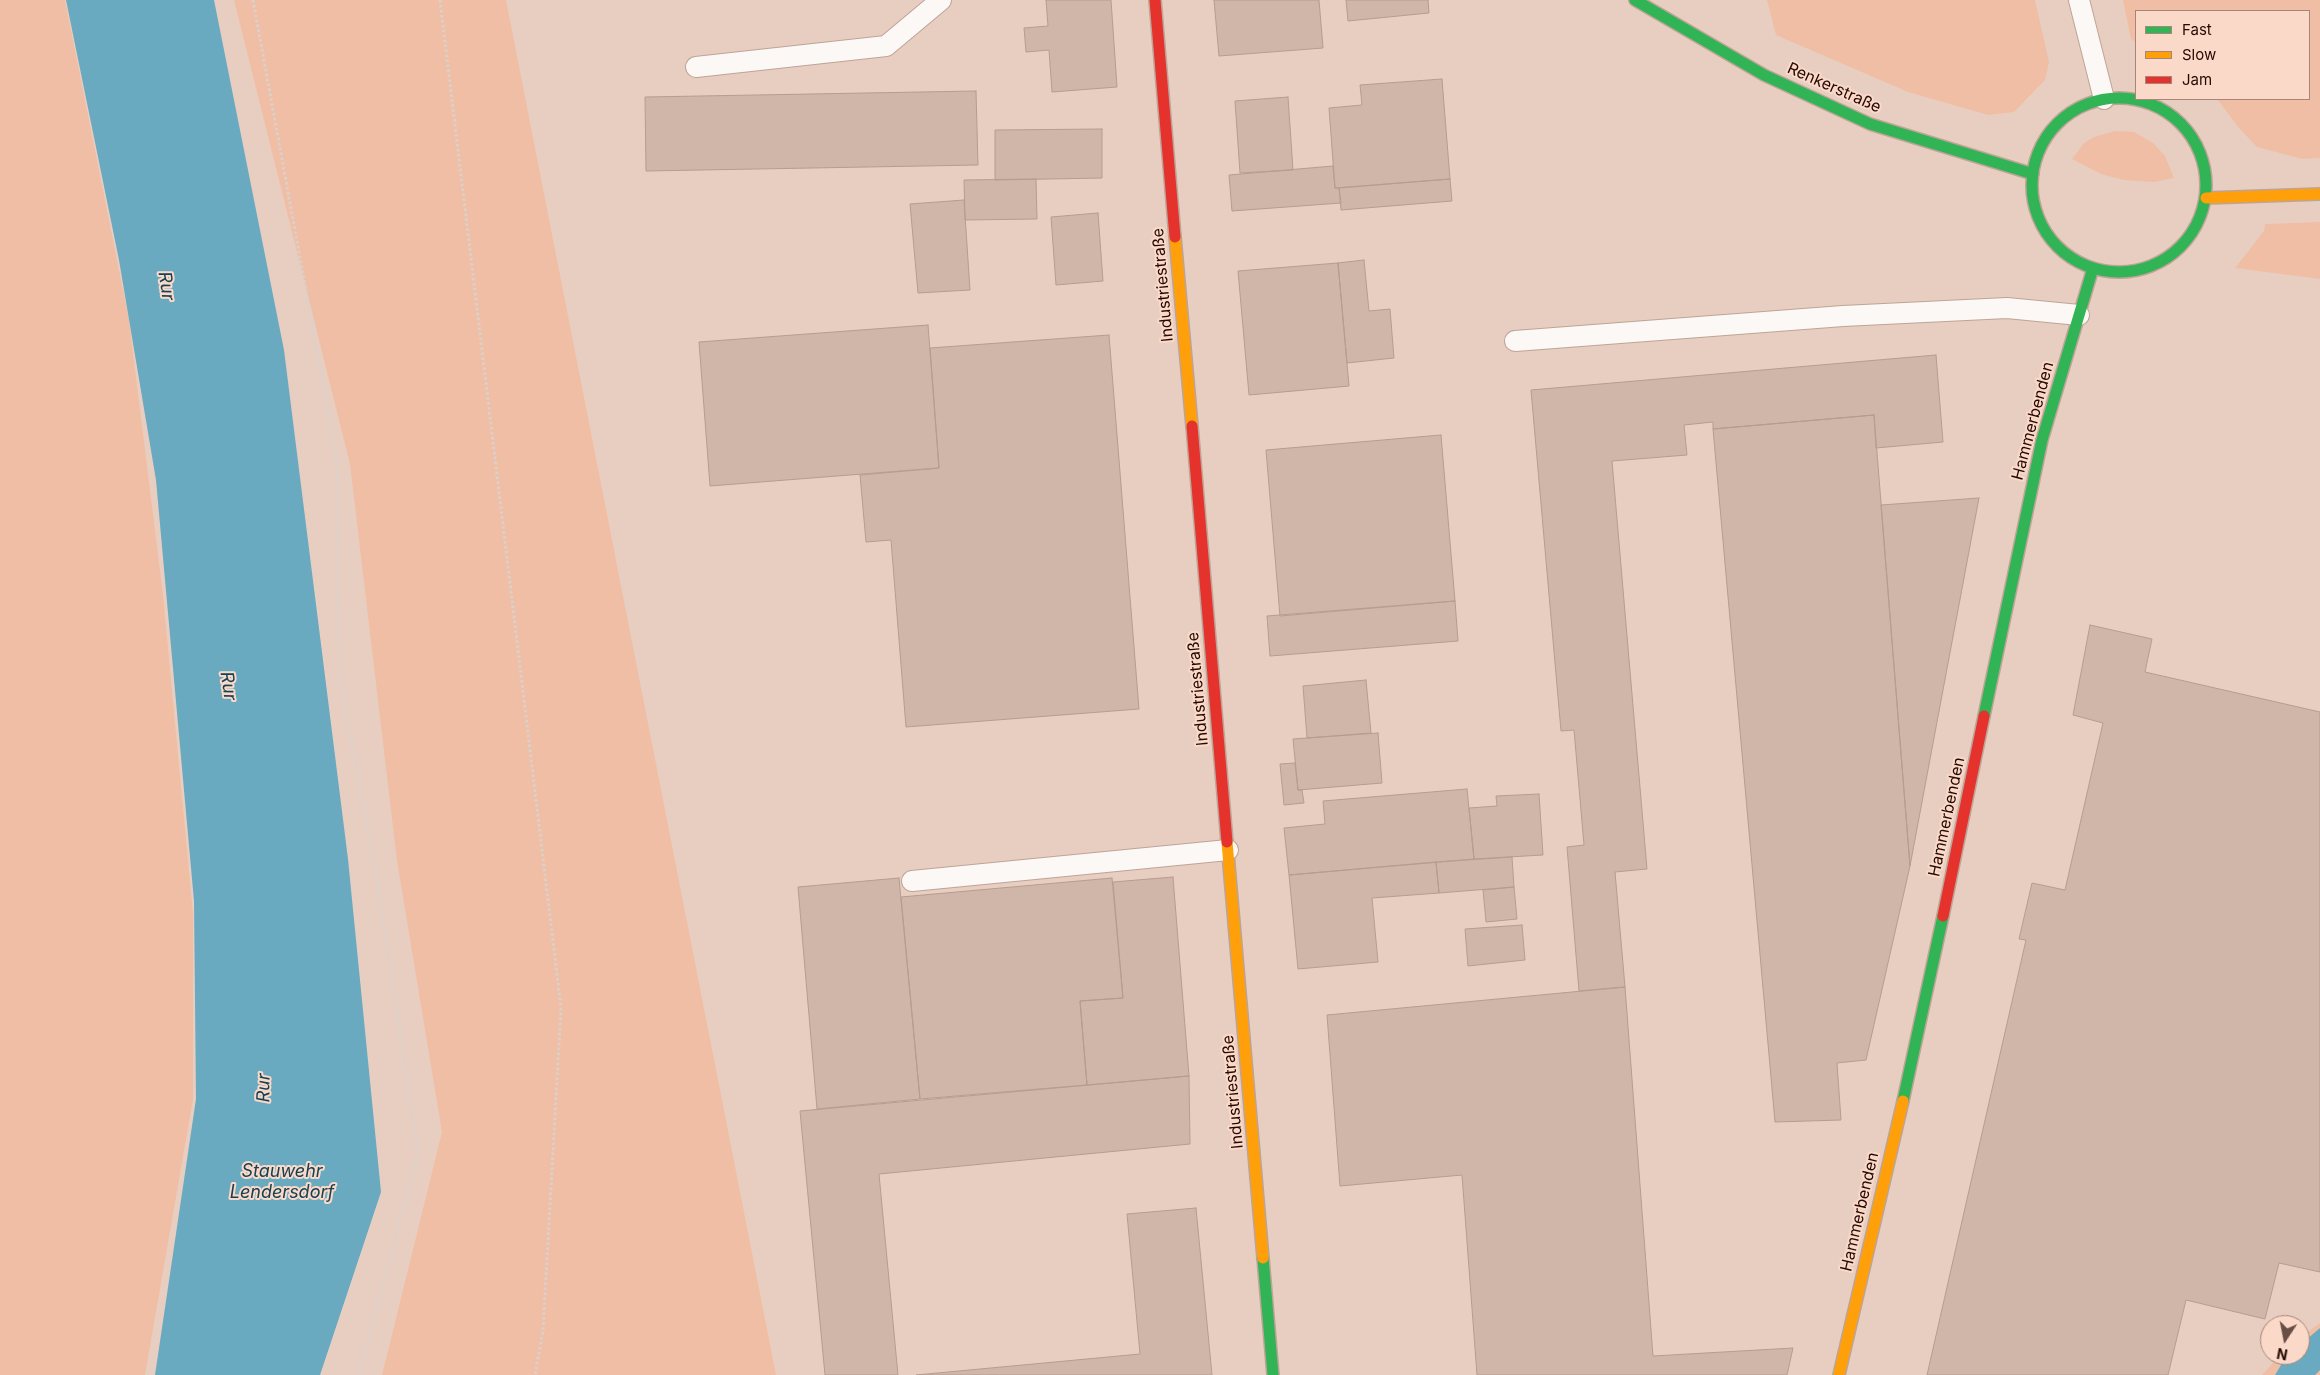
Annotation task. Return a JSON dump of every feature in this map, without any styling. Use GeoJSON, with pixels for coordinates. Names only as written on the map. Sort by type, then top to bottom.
{"type":"FeatureCollection","features":[{"type":"Feature","properties":{"kind":"street","name":"Industriestraße"},"geometry":{"type":"LineString","coordinates":[[1155,0],[1273,1375]]}},
{"type":"Feature","properties":{"kind":"street","name":"Renkerstraße"},"geometry":{"type":"LineString","coordinates":[[1635,0],[1654,13],[1764,75],[1870,124],[2033,174]]}},
{"type":"Feature","properties":{"kind":"street"},"geometry":{"type":"LineString","coordinates":[[2104,99],[2127,99],[2151,104],[2171,115],[2188,131],[2200,152],[2206,174],[2206,198],[2196,227],[2178,250],[2153,266],[2123,273],[2093,268],[2077,262],[2063,251],[2046,232],[2035,208],[2033,174],[2039,152],[2050,133],[2065,118],[2083,106],[2104,99]]}},
{"type":"Feature","properties":{"kind":"street"},"geometry":{"type":"LineString","coordinates":[[2206,198],[2320,194]]}},
{"type":"Feature","properties":{"kind":"street","name":"Hammerbenden"},"geometry":{"type":"LineString","coordinates":[[1839,1375],[1913,1058],[2042,440],[2093,268]]}},
{"type":"Feature","properties":{"kind":"lane"},"geometry":{"type":"LineString","coordinates":[[696,67],[886,46],[942,0]]}},
{"type":"Feature","properties":{"kind":"lane"},"geometry":{"type":"LineString","coordinates":[[2078,0],[2104,99]]}},
{"type":"Feature","properties":{"kind":"lane"},"geometry":{"type":"LineString","coordinates":[[1515,341],[1843,316],[2007,308],[2079,315]]}},
{"type":"Feature","properties":{"kind":"lane"},"geometry":{"type":"LineString","coordinates":[[912,881],[1228,850]]}},
{"type":"Feature","properties":{"kind":"path"},"geometry":{"type":"LineString","coordinates":[[253,0],[338,466],[339,676],[374,860],[418,1153],[359,1375]]}},
{"type":"Feature","properties":{"kind":"path"},"geometry":{"type":"LineString","coordinates":[[440,0],[561,1008],[543,1331],[535,1375]]}},
{"type":"Feature","properties":{"kind":"shaded area"},"geometry":{"type":"Polygon","coordinates":[[[0,0],[65,0],[129,320],[163,595],[193,914],[193,1099],[145,1375],[0,1375],[0,0]]]}},
{"type":"Feature","properties":{"kind":"shaded area"},"geometry":{"type":"Polygon","coordinates":[[[234,0],[506,0],[776,1375],[382,1375],[442,1132],[397,861],[350,464],[234,0]]]}},
{"type":"Feature","properties":{"kind":"shaded area"},"geometry":{"type":"Polygon","coordinates":[[[1767,0],[2035,0],[2049,62],[2045,80],[2014,112],[1988,115],[1908,92],[1776,35],[1767,0]]]}},
{"type":"Feature","properties":{"kind":"shaded area"},"geometry":{"type":"Polygon","coordinates":[[[2123,0],[2320,0],[2320,158],[2302,159],[2257,147],[2239,128],[2218,100],[2310,100],[2310,10],[2135,10],[2135,41],[2131,39],[2123,0]]]}},
{"type":"Feature","properties":{"kind":"shaded area"},"geometry":{"type":"Polygon","coordinates":[[[2115,131],[2134,132],[2153,143],[2165,156],[2174,178],[2154,182],[2124,180],[2101,174],[2072,159],[2084,143],[2094,137],[2115,131]]]}},
{"type":"Feature","properties":{"kind":"shaded area"},"geometry":{"type":"Polygon","coordinates":[[[2320,222],[2320,279],[2235,268],[2264,231],[2265,224],[2320,222]]]}},
{"type":"Feature","properties":{"kind":"shaded area"},"geometry":{"type":"Polygon","coordinates":[[[2320,1323],[2320,1375],[2262,1375],[2271,1365],[2310,1365],[2310,1330],[2320,1323]]]}},
{"type":"Feature","properties":{"kind":"water","name":"Stauwehr Lendersdorf"},"geometry":{"type":"Polygon","coordinates":[[[66,0],[214,0],[284,350],[348,859],[381,1192],[320,1375],[155,1375],[196,1099],[194,901],[156,480],[119,260],[66,0]]]}},
{"type":"Feature","properties":{"kind":"water"},"geometry":{"type":"Polygon","coordinates":[[[2320,1328],[2320,1370],[2315,1375],[2275,1375],[2281,1365],[2310,1365],[2310,1336],[2320,1328]]]}},
{"type":"Feature","properties":{"kind":"building"},"geometry":{"type":"Polygon","coordinates":[[[1046,0],[1111,0],[1117,87],[1052,92],[1049,50],[1026,52],[1024,28],[1048,26],[1046,0]]]}},
{"type":"Feature","properties":{"kind":"building"},"geometry":{"type":"Polygon","coordinates":[[[1214,0],[1319,0],[1323,48],[1219,56],[1214,0]]]}},
{"type":"Feature","properties":{"kind":"building"},"geometry":{"type":"Polygon","coordinates":[[[1346,0],[1428,0],[1429,13],[1348,21],[1346,0]]]}},
{"type":"Feature","properties":{"kind":"building"},"geometry":{"type":"Polygon","coordinates":[[[1442,79],[1450,179],[1335,188],[1329,108],[1362,105],[1360,85],[1442,79]]]}},
{"type":"Feature","properties":{"kind":"building"},"geometry":{"type":"Polygon","coordinates":[[[976,91],[978,165],[646,171],[645,97],[976,91]]]}},
{"type":"Feature","properties":{"kind":"building"},"geometry":{"type":"Polygon","coordinates":[[[1288,97],[1293,170],[1240,173],[1235,101],[1288,97]]]}},
{"type":"Feature","properties":{"kind":"building"},"geometry":{"type":"Polygon","coordinates":[[[1102,129],[1102,178],[995,180],[995,130],[1102,129]]]}},
{"type":"Feature","properties":{"kind":"building"},"geometry":{"type":"Polygon","coordinates":[[[1333,166],[1335,188],[1339,188],[1341,203],[1232,211],[1229,175],[1333,166]]]}},
{"type":"Feature","properties":{"kind":"building"},"geometry":{"type":"Polygon","coordinates":[[[1036,179],[1037,219],[965,220],[964,180],[1036,179]]]}},
{"type":"Feature","properties":{"kind":"building"},"geometry":{"type":"Polygon","coordinates":[[[1450,179],[1452,201],[1341,210],[1339,188],[1450,179]]]}},
{"type":"Feature","properties":{"kind":"building"},"geometry":{"type":"Polygon","coordinates":[[[964,200],[970,290],[918,293],[910,204],[964,200]]]}},
{"type":"Feature","properties":{"kind":"building"},"geometry":{"type":"Polygon","coordinates":[[[1098,213],[1103,281],[1056,285],[1051,217],[1098,213]]]}},
{"type":"Feature","properties":{"kind":"building"},"geometry":{"type":"Polygon","coordinates":[[[1364,260],[1369,311],[1390,309],[1394,358],[1347,363],[1338,263],[1364,260]]]}},
{"type":"Feature","properties":{"kind":"building"},"geometry":{"type":"Polygon","coordinates":[[[1338,263],[1349,386],[1249,395],[1238,271],[1338,263]]]}},
{"type":"Feature","properties":{"kind":"building"},"geometry":{"type":"Polygon","coordinates":[[[928,325],[939,468],[710,486],[699,342],[928,325]]]}},
{"type":"Feature","properties":{"kind":"building"},"geometry":{"type":"Polygon","coordinates":[[[1109,335],[1139,709],[906,727],[891,540],[866,542],[860,475],[939,468],[930,348],[1109,335]]]}},
{"type":"Feature","properties":{"kind":"building"},"geometry":{"type":"Polygon","coordinates":[[[1936,355],[1943,442],[1876,448],[1874,415],[1713,429],[1713,422],[1684,425],[1687,455],[1612,461],[1647,869],[1615,872],[1625,987],[1579,991],[1567,847],[1584,845],[1574,730],[1561,731],[1531,390],[1936,355]]]}},
{"type":"Feature","properties":{"kind":"building"},"geometry":{"type":"Polygon","coordinates":[[[1874,415],[1910,866],[1866,1060],[1837,1063],[1841,1120],[1775,1122],[1713,429],[1874,415]]]}},
{"type":"Feature","properties":{"kind":"building"},"geometry":{"type":"Polygon","coordinates":[[[1441,435],[1455,601],[1280,616],[1266,450],[1441,435]]]}},
{"type":"Feature","properties":{"kind":"building"},"geometry":{"type":"Polygon","coordinates":[[[1979,498],[1910,866],[1881,505],[1979,498]]]}},
{"type":"Feature","properties":{"kind":"building"},"geometry":{"type":"Polygon","coordinates":[[[1455,601],[1458,641],[1270,656],[1267,616],[1455,601]]]}},
{"type":"Feature","properties":{"kind":"building"},"geometry":{"type":"Polygon","coordinates":[[[2090,625],[2152,639],[2145,672],[2320,712],[2320,1272],[2279,1263],[2266,1315],[2260,1315],[2260,1318],[2186,1300],[2168,1375],[1927,1375],[2026,940],[2019,939],[2032,883],[2065,890],[2103,723],[2073,715],[2090,625]]]}},
{"type":"Feature","properties":{"kind":"building"},"geometry":{"type":"Polygon","coordinates":[[[1366,680],[1371,733],[1307,738],[1303,686],[1366,680]]]}},
{"type":"Feature","properties":{"kind":"building"},"geometry":{"type":"Polygon","coordinates":[[[1378,733],[1382,783],[1298,790],[1293,739],[1378,733]]]}},
{"type":"Feature","properties":{"kind":"building"},"geometry":{"type":"Polygon","coordinates":[[[1295,763],[1298,790],[1302,790],[1304,803],[1284,805],[1280,764],[1295,763]]]}},
{"type":"Feature","properties":{"kind":"building"},"geometry":{"type":"Polygon","coordinates":[[[1467,789],[1474,859],[1289,875],[1284,828],[1325,824],[1323,801],[1467,789]]]}},
{"type":"Feature","properties":{"kind":"building"},"geometry":{"type":"Polygon","coordinates":[[[1539,794],[1543,855],[1474,859],[1469,808],[1497,806],[1496,796],[1539,794]]]}},
{"type":"Feature","properties":{"kind":"building"},"geometry":{"type":"Polygon","coordinates":[[[1512,857],[1514,887],[1439,893],[1436,862],[1512,857]]]}},
{"type":"Feature","properties":{"kind":"building"},"geometry":{"type":"Polygon","coordinates":[[[1436,862],[1439,893],[1372,898],[1378,962],[1298,969],[1289,875],[1436,862]]]}},
{"type":"Feature","properties":{"kind":"building"},"geometry":{"type":"Polygon","coordinates":[[[1173,877],[1189,1076],[1087,1085],[1080,1001],[1123,998],[1113,882],[1173,877]]]}},
{"type":"Feature","properties":{"kind":"building"},"geometry":{"type":"Polygon","coordinates":[[[899,878],[920,1099],[817,1109],[798,887],[899,878]]]}},
{"type":"Feature","properties":{"kind":"building"},"geometry":{"type":"Polygon","coordinates":[[[1112,878],[1123,998],[1080,1001],[1087,1085],[920,1099],[901,897],[1112,878]]]}},
{"type":"Feature","properties":{"kind":"building"},"geometry":{"type":"Polygon","coordinates":[[[1514,887],[1517,919],[1486,922],[1483,890],[1514,887]]]}},
{"type":"Feature","properties":{"kind":"building"},"geometry":{"type":"Polygon","coordinates":[[[1522,925],[1525,960],[1468,966],[1465,929],[1522,925]]]}},
{"type":"Feature","properties":{"kind":"building"},"geometry":{"type":"Polygon","coordinates":[[[1625,987],[1653,1356],[1793,1348],[1787,1375],[1477,1375],[1462,1175],[1340,1186],[1327,1015],[1625,987]]]}},
{"type":"Feature","properties":{"kind":"building"},"geometry":{"type":"Polygon","coordinates":[[[1189,1076],[1190,1144],[879,1174],[898,1375],[825,1375],[800,1111],[1189,1076]]]}},
{"type":"Feature","properties":{"kind":"building"},"geometry":{"type":"Polygon","coordinates":[[[1196,1208],[1212,1375],[916,1375],[1140,1354],[1127,1214],[1196,1208]]]}},
{"type":"Feature","properties":{"kind":"traffic: fast"},"geometry":{"type":"LineString","coordinates":[[1635,0],[1764,75],[1870,124],[2033,174]]}},
{"type":"Feature","properties":{"kind":"traffic: fast"},"geometry":{"type":"LineString","coordinates":[[2135,100],[2119,98],[2102,100],[2086,105],[2064,118],[2047,137],[2036,160],[2032,185],[2036,210],[2052,240],[2071,257],[2094,268],[2119,272],[2144,268],[2167,257],[2186,240],[2202,210],[2206,185]]}},
{"type":"Feature","properties":{"kind":"traffic: fast"},"geometry":{"type":"LineString","coordinates":[[2136,100],[2152,105],[2167,113],[2186,130],[2202,160],[2206,185]]}},
{"type":"Feature","properties":{"kind":"traffic: fast"},"geometry":{"type":"LineString","coordinates":[[1984,716],[2042,440],[2093,268]]}},
{"type":"Feature","properties":{"kind":"traffic: fast"},"geometry":{"type":"LineString","coordinates":[[1903,1101],[1943,916]]}},
{"type":"Feature","properties":{"kind":"traffic: fast"},"geometry":{"type":"LineString","coordinates":[[1263,1258],[1273,1375]]}},
{"type":"Feature","properties":{"kind":"traffic: slow"},"geometry":{"type":"LineString","coordinates":[[2206,198],[2320,194]]}},
{"type":"Feature","properties":{"kind":"traffic: slow"},"geometry":{"type":"LineString","coordinates":[[1175,237],[1192,426]]}},
{"type":"Feature","properties":{"kind":"traffic: slow"},"geometry":{"type":"LineString","coordinates":[[1227,842],[1263,1258]]}},
{"type":"Feature","properties":{"kind":"traffic: slow"},"geometry":{"type":"LineString","coordinates":[[1839,1375],[1903,1101]]}},
{"type":"Feature","properties":{"kind":"traffic: jam"},"geometry":{"type":"LineString","coordinates":[[1155,0],[1175,237]]}},
{"type":"Feature","properties":{"kind":"traffic: jam"},"geometry":{"type":"LineString","coordinates":[[1192,426],[1227,842]]}},
{"type":"Feature","properties":{"kind":"traffic: jam"},"geometry":{"type":"LineString","coordinates":[[1943,916],[1984,716]]}},
{"type":"Feature","properties":{"kind":"water label","name":"Rur"},"geometry":{"type":"Point","coordinates":[166,286]}},
{"type":"Feature","properties":{"kind":"water label","name":"Rur"},"geometry":{"type":"Point","coordinates":[228,686]}},
{"type":"Feature","properties":{"kind":"water label","name":"Rur"},"geometry":{"type":"Point","coordinates":[264,1088]}}]}
